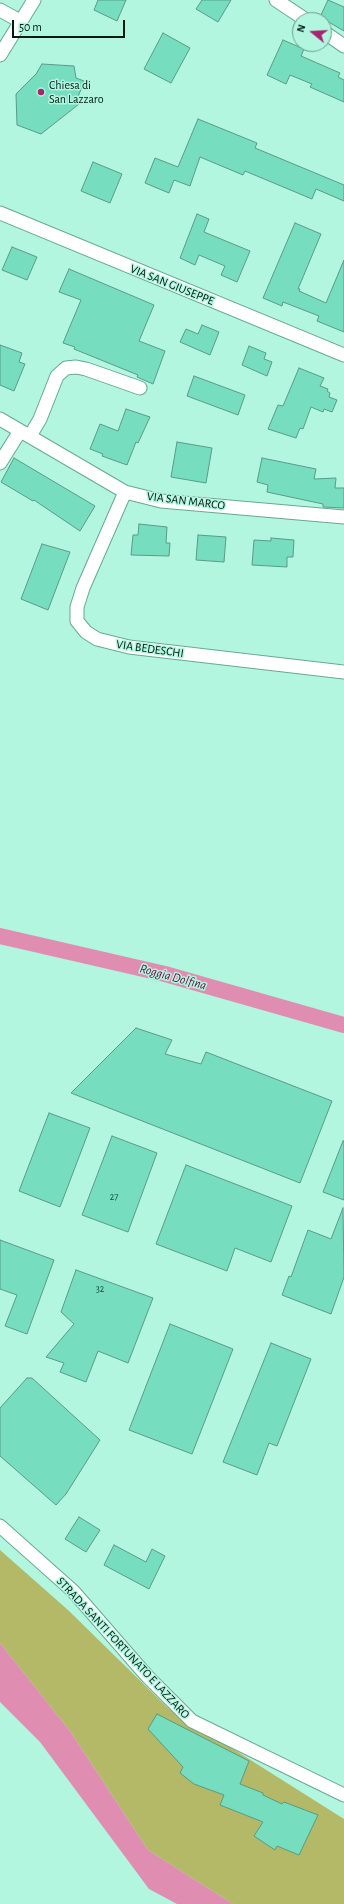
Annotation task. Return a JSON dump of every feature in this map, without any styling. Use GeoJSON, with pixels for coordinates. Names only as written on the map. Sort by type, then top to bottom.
{"type":"FeatureCollection","features":[{"type":"Feature","properties":{"kind":"street"},"geometry":{"type":"LineString","coordinates":[[0,55],[34,0]]}},
{"type":"Feature","properties":{"kind":"street"},"geometry":{"type":"LineString","coordinates":[[276,0],[294,12]]}},
{"type":"Feature","properties":{"kind":"street"},"geometry":{"type":"LineString","coordinates":[[0,10],[20,22]]}},
{"type":"Feature","properties":{"kind":"street"},"geometry":{"type":"LineString","coordinates":[[332,38],[344,46]]}},
{"type":"Feature","properties":{"kind":"street","name":"VIA SAN GIUSEPPE"},"geometry":{"type":"LineString","coordinates":[[0,213],[344,355]]}},
{"type":"Feature","properties":{"kind":"street"},"geometry":{"type":"LineString","coordinates":[[0,463],[40,419],[57,376],[66,368],[86,368],[140,388]]}},
{"type":"Feature","properties":{"kind":"street","name":"VIA SAN MARCO"},"geometry":{"type":"LineString","coordinates":[[0,419],[126,492],[161,501],[344,517]]}},
{"type":"Feature","properties":{"kind":"street","name":"VIA BEDESCHI"},"geometry":{"type":"LineString","coordinates":[[126,492],[95,560],[77,607],[77,621],[86,632],[97,639],[129,648],[344,672]]}},
{"type":"Feature","properties":{"kind":"street","name":"STRADA SANTI FORTUNATO E LAZZARO"},"geometry":{"type":"LineString","coordinates":[[0,1526],[73,1591],[147,1676],[192,1721],[344,1795]]}},
{"type":"Feature","properties":{"kind":"green space"},"geometry":{"type":"Polygon","coordinates":[[[0,1550],[68,1610],[168,1708],[344,1819],[344,1904],[233,1904],[148,1850],[70,1731],[0,1643],[0,1550]]]}},
{"type":"Feature","properties":{"kind":"shaded area"},"geometry":{"type":"Polygon","coordinates":[[[0,1643],[70,1731],[148,1850],[233,1904],[177,1904],[149,1889],[40,1742],[0,1702],[0,1643]]]}},
{"type":"Feature","properties":{"kind":"building"},"geometry":{"type":"Polygon","coordinates":[[[98,0],[126,0],[117,21],[94,10],[98,0]]]}},
{"type":"Feature","properties":{"kind":"building"},"geometry":{"type":"Polygon","coordinates":[[[202,0],[231,0],[218,22],[196,9],[202,0]]]}},
{"type":"Feature","properties":{"kind":"building"},"geometry":{"type":"Polygon","coordinates":[[[328,0],[344,7],[344,31],[332,24],[332,12],[322,12],[328,0]]]}},
{"type":"Feature","properties":{"kind":"building"},"geometry":{"type":"Polygon","coordinates":[[[163,33],[190,48],[171,83],[144,69],[163,33]]]}},
{"type":"Feature","properties":{"kind":"building"},"geometry":{"type":"Polygon","coordinates":[[[283,40],[292,44],[292,52],[303,52],[301,56],[340,73],[338,77],[344,80],[344,102],[310,87],[312,84],[290,75],[286,84],[267,75],[283,40]]]}},
{"type":"Feature","properties":{"kind":"building"},"geometry":{"type":"Polygon","coordinates":[[[42,64],[74,66],[76,78],[84,81],[78,97],[79,104],[41,134],[17,125],[16,94],[36,74],[42,64]]]}},
{"type":"Feature","properties":{"kind":"building"},"geometry":{"type":"Polygon","coordinates":[[[198,119],[257,143],[255,148],[344,185],[344,201],[316,189],[312,199],[245,171],[243,175],[200,157],[190,186],[174,180],[169,193],[145,183],[155,158],[178,167],[198,119]]]}},
{"type":"Feature","properties":{"kind":"building"},"geometry":{"type":"Polygon","coordinates":[[[93,162],[122,174],[110,203],[81,191],[93,162]]]}},
{"type":"Feature","properties":{"kind":"building"},"geometry":{"type":"Polygon","coordinates":[[[197,214],[209,219],[204,232],[250,251],[237,282],[221,275],[225,266],[199,255],[195,265],[180,258],[197,214]]]}},
{"type":"Feature","properties":{"kind":"building"},"geometry":{"type":"Polygon","coordinates":[[[295,223],[321,234],[298,289],[300,289],[299,291],[326,303],[344,260],[344,332],[317,321],[319,316],[283,302],[282,306],[263,298],[295,223]]]}},
{"type":"Feature","properties":{"kind":"building"},"geometry":{"type":"Polygon","coordinates":[[[12,247],[37,257],[27,280],[2,270],[12,247]]]}},
{"type":"Feature","properties":{"kind":"building"},"geometry":{"type":"Polygon","coordinates":[[[69,269],[154,305],[139,341],[165,351],[153,384],[137,377],[138,375],[74,349],[75,347],[63,343],[81,300],[59,292],[69,269]]]}},
{"type":"Feature","properties":{"kind":"building"},"geometry":{"type":"Polygon","coordinates":[[[202,325],[219,332],[210,355],[180,342],[186,329],[198,334],[202,325]]]}},
{"type":"Feature","properties":{"kind":"building"},"geometry":{"type":"Polygon","coordinates":[[[0,345],[22,353],[19,362],[25,364],[14,391],[0,385],[0,345]]]}},
{"type":"Feature","properties":{"kind":"building"},"geometry":{"type":"Polygon","coordinates":[[[249,346],[266,353],[264,359],[272,362],[267,376],[242,365],[249,346]]]}},
{"type":"Feature","properties":{"kind":"building"},"geometry":{"type":"Polygon","coordinates":[[[299,368],[324,378],[320,386],[328,389],[327,391],[330,393],[329,397],[337,400],[332,412],[324,409],[323,412],[311,407],[303,429],[300,428],[296,438],[268,429],[278,405],[283,406],[299,368]]]}},
{"type":"Feature","properties":{"kind":"building"},"geometry":{"type":"Polygon","coordinates":[[[194,376],[245,395],[238,415],[187,396],[194,376]]]}},
{"type":"Feature","properties":{"kind":"building"},"geometry":{"type":"Polygon","coordinates":[[[126,409],[150,417],[138,443],[136,442],[127,465],[102,456],[103,454],[90,449],[100,424],[118,431],[126,409]]]}},
{"type":"Feature","properties":{"kind":"building"},"geometry":{"type":"Polygon","coordinates":[[[177,442],[212,448],[206,483],[171,477],[177,442]]]}},
{"type":"Feature","properties":{"kind":"building"},"geometry":{"type":"Polygon","coordinates":[[[14,458],[95,506],[80,531],[34,500],[33,501],[1,482],[14,458]]]}},
{"type":"Feature","properties":{"kind":"building"},"geometry":{"type":"Polygon","coordinates":[[[262,458],[316,469],[314,479],[336,478],[335,488],[344,488],[344,508],[323,507],[323,504],[267,492],[268,485],[257,482],[262,458]]]}},
{"type":"Feature","properties":{"kind":"building"},"geometry":{"type":"Polygon","coordinates":[[[139,524],[167,527],[166,543],[170,543],[169,556],[131,555],[133,535],[138,535],[139,524]]]}},
{"type":"Feature","properties":{"kind":"building"},"geometry":{"type":"Polygon","coordinates":[[[198,535],[226,537],[224,562],[196,560],[198,535]]]}},
{"type":"Feature","properties":{"kind":"building"},"geometry":{"type":"Polygon","coordinates":[[[271,538],[294,540],[293,557],[287,557],[287,567],[252,565],[254,540],[271,541],[271,538]]]}},
{"type":"Feature","properties":{"kind":"building"},"geometry":{"type":"Polygon","coordinates":[[[42,544],[70,552],[48,610],[21,599],[42,544]]]}},
{"type":"Feature","properties":{"kind":"building"},"geometry":{"type":"Polygon","coordinates":[[[136,1028],[172,1040],[165,1054],[201,1064],[206,1052],[332,1101],[300,1183],[71,1093],[136,1028]]]}},
{"type":"Feature","properties":{"kind":"building"},"geometry":{"type":"Polygon","coordinates":[[[49,1113],[90,1128],[60,1207],[19,1191],[49,1113]]]}},
{"type":"Feature","properties":{"kind":"building"},"geometry":{"type":"Polygon","coordinates":[[[112,1136],[157,1153],[128,1232],[82,1215],[112,1136]]]}},
{"type":"Feature","properties":{"kind":"building"},"geometry":{"type":"Polygon","coordinates":[[[344,1141],[344,1200],[323,1192],[344,1141]]]}},
{"type":"Feature","properties":{"kind":"building"},"geometry":{"type":"Polygon","coordinates":[[[186,1165],[292,1206],[271,1262],[235,1248],[227,1271],[156,1244],[186,1165]]]}},
{"type":"Feature","properties":{"kind":"building"},"geometry":{"type":"Polygon","coordinates":[[[343,1208],[344,1277],[331,1314],[282,1295],[289,1276],[291,1277],[308,1230],[331,1239],[343,1208]]]}},
{"type":"Feature","properties":{"kind":"building"},"geometry":{"type":"Polygon","coordinates":[[[0,1240],[54,1260],[27,1334],[5,1326],[17,1295],[0,1289],[0,1240]]]}},
{"type":"Feature","properties":{"kind":"building"},"geometry":{"type":"Polygon","coordinates":[[[76,1270],[153,1298],[128,1363],[98,1351],[86,1382],[60,1372],[64,1363],[46,1357],[74,1324],[61,1312],[76,1270]]]}},
{"type":"Feature","properties":{"kind":"building"},"geometry":{"type":"Polygon","coordinates":[[[170,1324],[233,1349],[192,1454],[129,1430],[170,1324]]]}},
{"type":"Feature","properties":{"kind":"building"},"geometry":{"type":"Polygon","coordinates":[[[271,1343],[311,1359],[277,1446],[269,1443],[257,1475],[223,1462],[271,1343]]]}},
{"type":"Feature","properties":{"kind":"building"},"geometry":{"type":"Polygon","coordinates":[[[27,1378],[32,1378],[100,1440],[66,1494],[56,1505],[0,1456],[0,1408],[27,1378]]]}},
{"type":"Feature","properties":{"kind":"building"},"geometry":{"type":"Polygon","coordinates":[[[79,1517],[100,1530],[86,1552],[65,1539],[79,1517]]]}},
{"type":"Feature","properties":{"kind":"building"},"geometry":{"type":"Polygon","coordinates":[[[114,1545],[146,1562],[152,1549],[165,1556],[149,1589],[104,1565],[114,1545]]]}},
{"type":"Feature","properties":{"kind":"building"},"geometry":{"type":"Polygon","coordinates":[[[157,1714],[249,1761],[240,1784],[263,1793],[263,1795],[282,1804],[284,1802],[318,1815],[299,1855],[277,1846],[275,1850],[254,1836],[263,1822],[220,1805],[224,1795],[194,1784],[180,1773],[183,1767],[148,1729],[157,1714]]]}},
{"type":"Feature","properties":{"kind":"waterway","name":"Roggia Dolfina"},"geometry":{"type":"LineString","coordinates":[[0,936],[165,974],[344,1025]]}},
{"type":"Feature","properties":{"kind":"place","name":"Chiesa di San Lazzaro"},"geometry":{"type":"Point","coordinates":[41,92]}}]}
